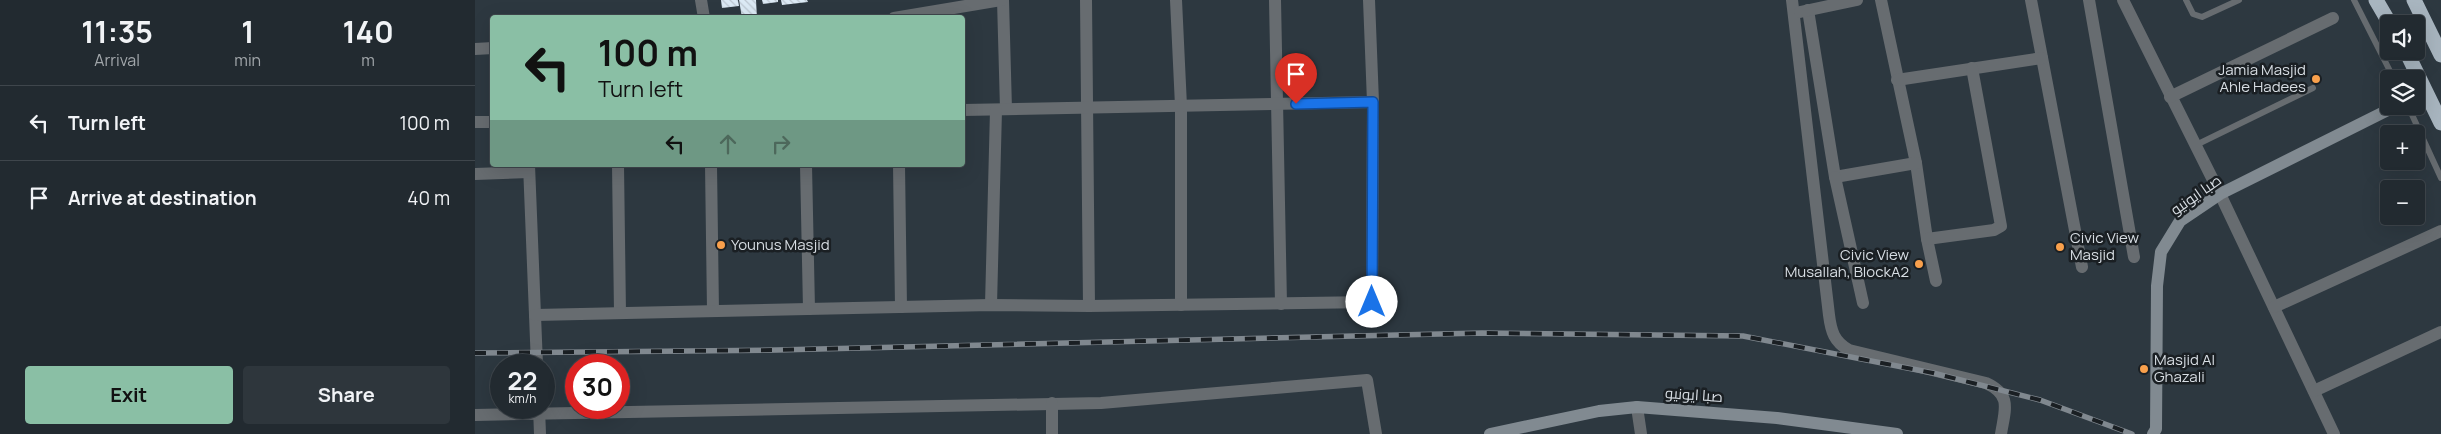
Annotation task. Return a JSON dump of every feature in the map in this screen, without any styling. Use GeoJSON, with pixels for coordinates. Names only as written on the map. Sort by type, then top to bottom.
{"type":"FeatureCollection","features":[{"type":"Feature","properties":{"kind":"highway"},"geometry":{"type":"LineString","coordinates":[[2376,0],[2385,15]]}},
{"type":"Feature","properties":{"kind":"highway"},"geometry":{"type":"LineString","coordinates":[[2381,0],[2387,15]]}},
{"type":"Feature","properties":{"kind":"highway"},"geometry":{"type":"LineString","coordinates":[[2414,0],[2439,52]]}},
{"type":"Feature","properties":{"kind":"highway"},"geometry":{"type":"LineString","coordinates":[[2422,0],[2439,52]]}},
{"type":"Feature","properties":{"kind":"highway"},"geometry":{"type":"LineString","coordinates":[[2425,101],[2441,123]]}},
{"type":"Feature","properties":{"kind":"main road","name":"صبا ایونیو"},"geometry":{"type":"LineString","coordinates":[[2153,434],[2156,429],[2157,286],[2161,252],[2180,222],[2220,194],[2380,114]]}},
{"type":"Feature","properties":{"kind":"main road","name":"صبا ایونیو"},"geometry":{"type":"LineString","coordinates":[[1490,434],[1599,411],[1637,407],[1767,417],[1897,434]]}},
{"type":"Feature","properties":{"kind":"street"},"geometry":{"type":"LineString","coordinates":[[701,0],[704,15]]}},
{"type":"Feature","properties":{"kind":"street"},"geometry":{"type":"LineString","coordinates":[[925,15],[1002,0],[1001,109],[991,305]]}},
{"type":"Feature","properties":{"kind":"street"},"geometry":{"type":"LineString","coordinates":[[1086,0],[1089,306]]}},
{"type":"Feature","properties":{"kind":"street"},"geometry":{"type":"LineString","coordinates":[[1176,0],[1181,106],[1181,305]]}},
{"type":"Feature","properties":{"kind":"street"},"geometry":{"type":"LineString","coordinates":[[1275,0],[1281,304]]}},
{"type":"Feature","properties":{"kind":"street"},"geometry":{"type":"LineString","coordinates":[[535,315],[991,305],[1089,306],[1372,302],[1373,102],[1369,0]]}},
{"type":"Feature","properties":{"kind":"street"},"geometry":{"type":"LineString","coordinates":[[1792,0],[1829,314],[1835,338],[1840,345],[1849,350],[1986,383],[1997,388],[2004,397],[2006,405],[2001,434]]}},
{"type":"Feature","properties":{"kind":"street"},"geometry":{"type":"LineString","coordinates":[[1793,13],[1857,0]]}},
{"type":"Feature","properties":{"kind":"street"},"geometry":{"type":"LineString","coordinates":[[1881,0],[1916,163],[1927,239],[1936,281]]}},
{"type":"Feature","properties":{"kind":"street"},"geometry":{"type":"LineString","coordinates":[[2031,0],[2082,267]]}},
{"type":"Feature","properties":{"kind":"street"},"geometry":{"type":"LineString","coordinates":[[2089,0],[2134,257]]}},
{"type":"Feature","properties":{"kind":"street"},"geometry":{"type":"LineString","coordinates":[[2123,0],[2220,194],[2334,434]]}},
{"type":"Feature","properties":{"kind":"street"},"geometry":{"type":"LineString","coordinates":[[1808,10],[1835,178],[1863,303]]}},
{"type":"Feature","properties":{"kind":"street"},"geometry":{"type":"LineString","coordinates":[[2170,97],[2333,18]]}},
{"type":"Feature","properties":{"kind":"street"},"geometry":{"type":"LineString","coordinates":[[475,49],[490,48]]}},
{"type":"Feature","properties":{"kind":"street"},"geometry":{"type":"LineString","coordinates":[[1897,80],[2042,58]]}},
{"type":"Feature","properties":{"kind":"street"},"geometry":{"type":"LineString","coordinates":[[1927,239],[1994,230],[2001,226],[1973,68]]}},
{"type":"Feature","properties":{"kind":"street"},"geometry":{"type":"LineString","coordinates":[[965,110],[1373,102]]}},
{"type":"Feature","properties":{"kind":"street"},"geometry":{"type":"LineString","coordinates":[[475,122],[490,122]]}},
{"type":"Feature","properties":{"kind":"street"},"geometry":{"type":"LineString","coordinates":[[1835,178],[1916,163]]}},
{"type":"Feature","properties":{"kind":"street"},"geometry":{"type":"LineString","coordinates":[[617,167],[621,313]]}},
{"type":"Feature","properties":{"kind":"street"},"geometry":{"type":"LineString","coordinates":[[711,167],[713,311]]}},
{"type":"Feature","properties":{"kind":"street"},"geometry":{"type":"LineString","coordinates":[[806,167],[809,309]]}},
{"type":"Feature","properties":{"kind":"street"},"geometry":{"type":"LineString","coordinates":[[899,167],[901,307]]}},
{"type":"Feature","properties":{"kind":"street"},"geometry":{"type":"LineString","coordinates":[[475,174],[529,168],[537,354]]}},
{"type":"Feature","properties":{"kind":"street"},"geometry":{"type":"LineString","coordinates":[[2274,307],[2441,231]]}},
{"type":"Feature","properties":{"kind":"street"},"geometry":{"type":"LineString","coordinates":[[2314,391],[2441,332]]}},
{"type":"Feature","properties":{"kind":"street"},"geometry":{"type":"LineString","coordinates":[[555,410],[1101,403],[1188,397],[1367,380],[1376,434]]}},
{"type":"Feature","properties":{"kind":"street"},"geometry":{"type":"LineString","coordinates":[[1052,404],[1052,434]]}},
{"type":"Feature","properties":{"kind":"street"},"geometry":{"type":"LineString","coordinates":[[1637,407],[1641,434]]}},
{"type":"Feature","properties":{"kind":"street"},"geometry":{"type":"LineString","coordinates":[[475,415],[490,414]]}},
{"type":"Feature","properties":{"kind":"street"},"geometry":{"type":"LineString","coordinates":[[539,419],[540,434]]}},
{"type":"Feature","properties":{"kind":"lane"},"geometry":{"type":"LineString","coordinates":[[2186,0],[2193,14],[2202,17],[2239,0]]}},
{"type":"Feature","properties":{"kind":"lane"},"geometry":{"type":"LineString","coordinates":[[2354,0],[2389,70]]}},
{"type":"Feature","properties":{"kind":"lane"},"geometry":{"type":"LineString","coordinates":[[2195,145],[2313,88]]}},
{"type":"Feature","properties":{"kind":"lane"},"geometry":{"type":"LineString","coordinates":[[2411,115],[2441,178]]}},
{"type":"Feature","properties":{"kind":"building"},"geometry":{"type":"Polygon","coordinates":[[[721,0],[738,0],[739,6],[722,8],[721,0]]]}},
{"type":"Feature","properties":{"kind":"building"},"geometry":{"type":"Polygon","coordinates":[[[739,0],[756,0],[757,15],[742,15],[739,0]]]}},
{"type":"Feature","properties":{"kind":"building"},"geometry":{"type":"Polygon","coordinates":[[[762,0],[778,0],[778,2],[763,4],[762,0]]]}},
{"type":"Feature","properties":{"kind":"building"},"geometry":{"type":"Polygon","coordinates":[[[781,0],[807,0],[808,2],[782,5],[781,0]]]}},
{"type":"Feature","properties":{"kind":"railway"},"geometry":{"type":"LineString","coordinates":[[475,353],[777,350],[1482,333],[1743,336],[1933,373],[2040,400],[2132,434]]}},
{"type":"Feature","properties":{"kind":"place","name":"Jamia Masjid Ahle Hadees"},"geometry":{"type":"Point","coordinates":[2316,79]}},
{"type":"Feature","properties":{"kind":"place","name":"Younus Masjid"},"geometry":{"type":"Point","coordinates":[721,245]}},
{"type":"Feature","properties":{"kind":"place","name":"Civic View Masjid"},"geometry":{"type":"Point","coordinates":[2060,247]}},
{"type":"Feature","properties":{"kind":"place","name":"Civic View Musallah, BlockA2"},"geometry":{"type":"Point","coordinates":[1919,264]}},
{"type":"Feature","properties":{"kind":"place","name":"Masjid Al Ghazali"},"geometry":{"type":"Point","coordinates":[2144,369]}},
{"type":"Feature","properties":{"kind":"route"},"geometry":{"type":"LineString","coordinates":[[1296,104],[1373,102],[1372,302]]}}]}
